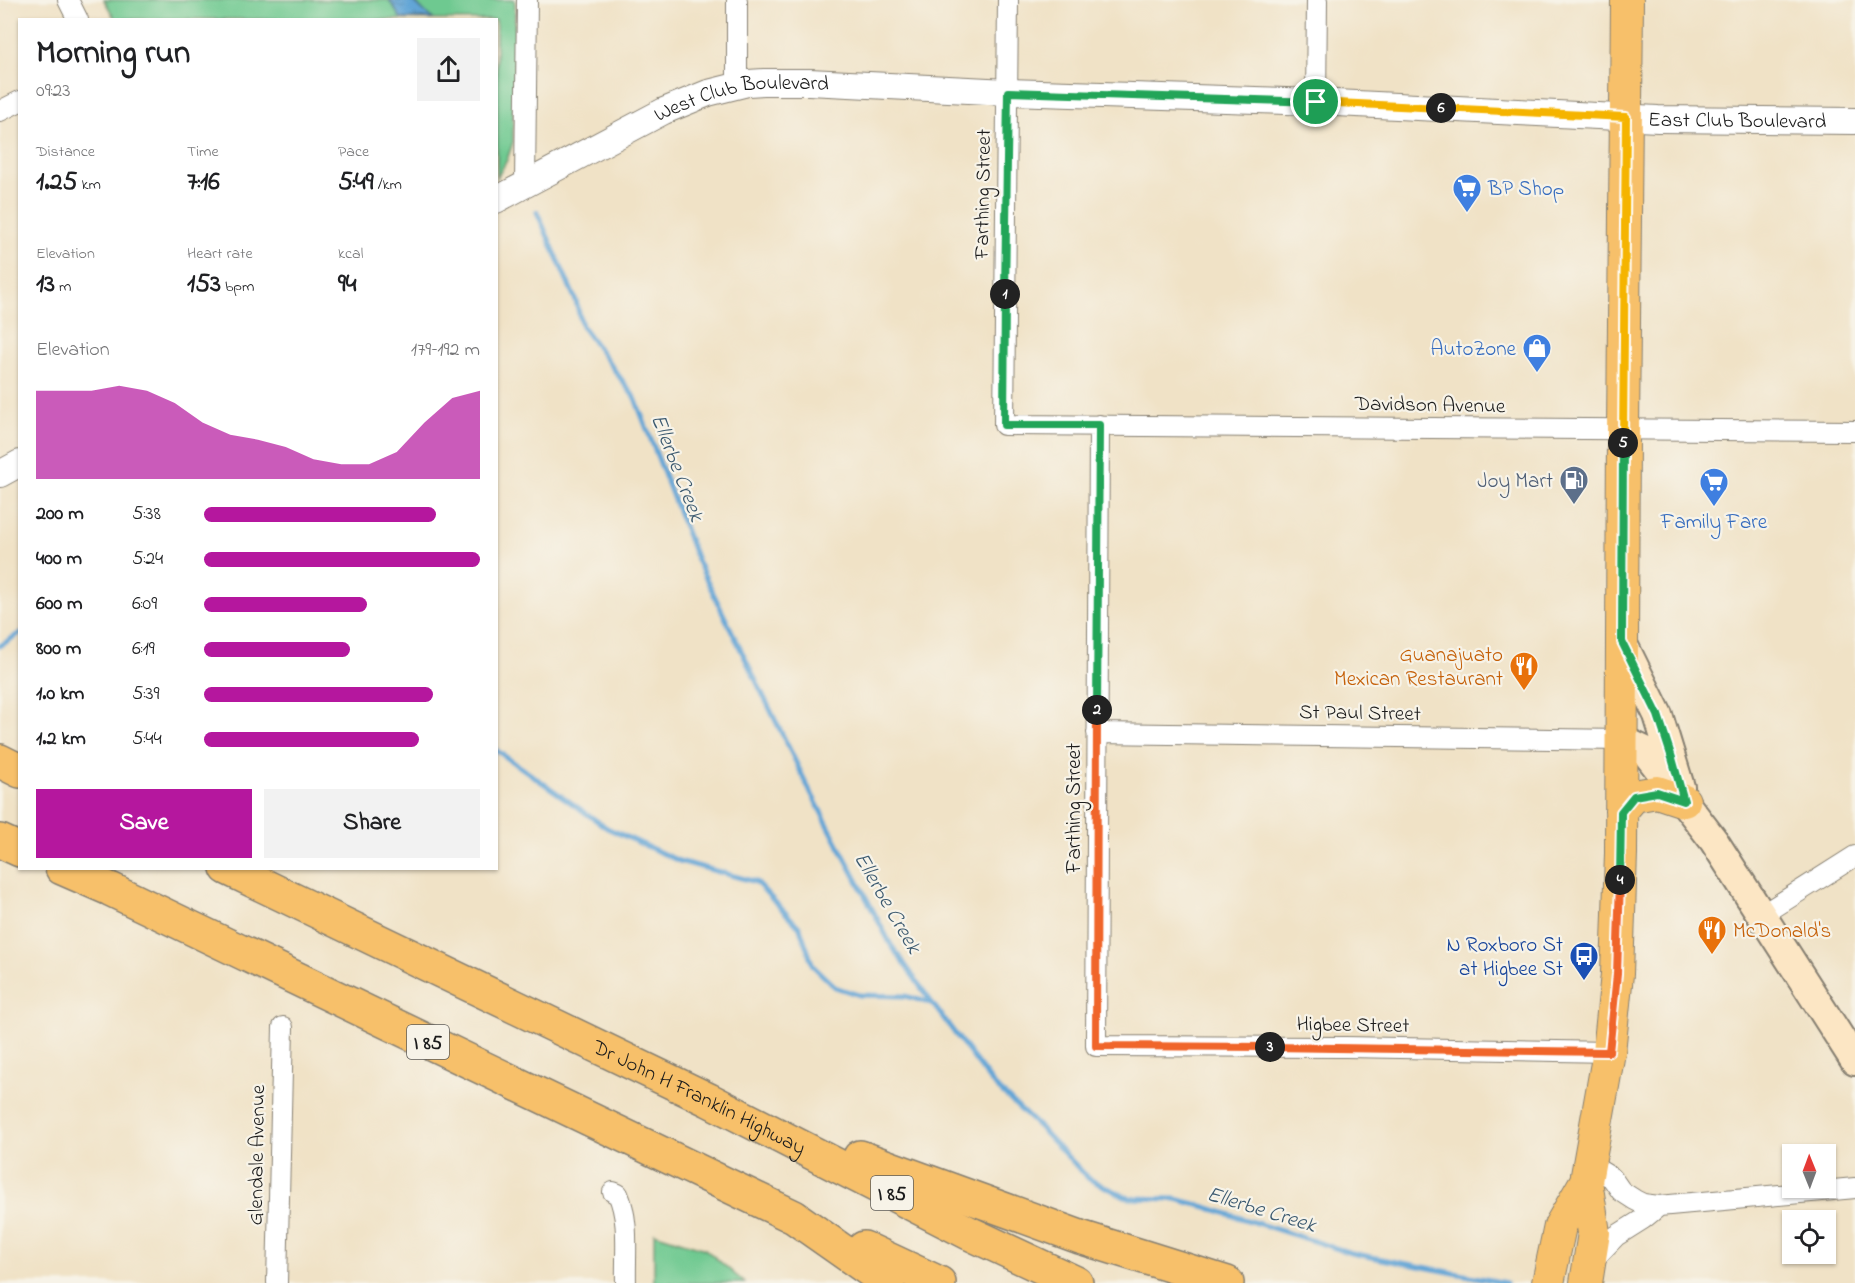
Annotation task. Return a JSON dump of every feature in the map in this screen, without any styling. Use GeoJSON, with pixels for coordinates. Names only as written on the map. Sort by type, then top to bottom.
{"type":"FeatureCollection","features":[{"type":"Feature","properties":{"kind":"highway"},"geometry":{"type":"LineString","coordinates":[[0,761],[18,770]]}},
{"type":"Feature","properties":{"kind":"highway"},"geometry":{"type":"LineString","coordinates":[[0,840],[18,849]]}},
{"type":"Feature","properties":{"kind":"highway","name":"I 85"},"geometry":{"type":"LineString","coordinates":[[67,870],[794,1217],[939,1283]]}},
{"type":"Feature","properties":{"kind":"highway","name":"Dr John H Franklin Highway"},"geometry":{"type":"LineString","coordinates":[[231,870],[709,1100],[969,1233],[1076,1283]]}},
{"type":"Feature","properties":{"kind":"highway"},"geometry":{"type":"LineString","coordinates":[[709,1100],[1070,1233],[1227,1283]]}},
{"type":"Feature","properties":{"kind":"highway"},"geometry":{"type":"LineString","coordinates":[[794,1217],[888,1283]]}},
{"type":"Feature","properties":{"kind":"main road"},"geometry":{"type":"LineString","coordinates":[[1548,1283],[1560,1226],[1587,1172],[1609,1052],[1618,955],[1628,0]]}},
{"type":"Feature","properties":{"kind":"main road"},"geometry":{"type":"LineString","coordinates":[[1622,642],[1658,715],[1684,801]]}},
{"type":"Feature","properties":{"kind":"main road"},"geometry":{"type":"LineString","coordinates":[[1622,740],[1645,751],[1714,841],[1855,1061]]}},
{"type":"Feature","properties":{"kind":"main road"},"geometry":{"type":"LineString","coordinates":[[1621,812],[1634,796],[1657,792],[1684,801]]}},
{"type":"Feature","properties":{"kind":"main road"},"geometry":{"type":"LineString","coordinates":[[1587,1172],[1594,1233],[1587,1274]]}},
{"type":"Feature","properties":{"kind":"street"},"geometry":{"type":"LineString","coordinates":[[68,0],[77,18]]}},
{"type":"Feature","properties":{"kind":"street"},"geometry":{"type":"LineString","coordinates":[[525,184],[527,0]]}},
{"type":"Feature","properties":{"kind":"street"},"geometry":{"type":"LineString","coordinates":[[736,85],[737,0]]}},
{"type":"Feature","properties":{"kind":"street","name":"Farthing Street"},"geometry":{"type":"LineString","coordinates":[[1004,425],[1008,0]]}},
{"type":"Feature","properties":{"kind":"street"},"geometry":{"type":"LineString","coordinates":[[1316,102],[1317,0]]}},
{"type":"Feature","properties":{"kind":"street","name":"West Club Boulevard"},"geometry":{"type":"LineString","coordinates":[[498,199],[664,111],[708,93],[736,85],[764,82],[809,82],[1008,92]]}},
{"type":"Feature","properties":{"kind":"street","name":"East Club Boulevard"},"geometry":{"type":"LineString","coordinates":[[1008,92],[1316,102],[1658,119],[1855,121]]}},
{"type":"Feature","properties":{"kind":"street"},"geometry":{"type":"LineString","coordinates":[[0,111],[18,102]]}},
{"type":"Feature","properties":{"kind":"street","name":"Davidson Avenue"},"geometry":{"type":"LineString","coordinates":[[1004,425],[1855,431]]}},
{"type":"Feature","properties":{"kind":"street","name":"Farthing Street"},"geometry":{"type":"LineString","coordinates":[[1096,1046],[1099,425]]}},
{"type":"Feature","properties":{"kind":"street"},"geometry":{"type":"LineString","coordinates":[[0,474],[18,464]]}},
{"type":"Feature","properties":{"kind":"street","name":"St Paul Street"},"geometry":{"type":"LineString","coordinates":[[1097,733],[1622,740]]}},
{"type":"Feature","properties":{"kind":"street"},"geometry":{"type":"LineString","coordinates":[[1762,915],[1855,856]]}},
{"type":"Feature","properties":{"kind":"street","name":"Glendale Avenue"},"geometry":{"type":"LineString","coordinates":[[278,1283],[283,1027]]}},
{"type":"Feature","properties":{"kind":"street","name":"Higbee Street"},"geometry":{"type":"LineString","coordinates":[[1096,1046],[1346,1047],[1609,1052]]}},
{"type":"Feature","properties":{"kind":"street"},"geometry":{"type":"LineString","coordinates":[[1587,1172],[1612,1178],[1622,1191],[1635,1200],[1643,1204],[1659,1206],[1855,1188]]}},
{"type":"Feature","properties":{"kind":"street"},"geometry":{"type":"LineString","coordinates":[[613,1192],[618,1194],[623,1207],[626,1283]]}},
{"type":"Feature","properties":{"kind":"street"},"geometry":{"type":"LineString","coordinates":[[1587,1274],[1611,1240],[1659,1206]]}},
{"type":"Feature","properties":{"kind":"green space"},"geometry":{"type":"Polygon","coordinates":[[[104,0],[515,0],[513,142],[507,160],[498,176],[498,18],[114,18],[104,0]]]}},
{"type":"Feature","properties":{"kind":"green space"},"geometry":{"type":"Polygon","coordinates":[[[654,1233],[705,1249],[745,1283],[654,1283],[654,1233]]]}},
{"type":"Feature","properties":{"kind":"water"},"geometry":{"type":"Polygon","coordinates":[[[389,0],[412,0],[432,18],[400,18],[389,0]]]}},
{"type":"Feature","properties":{"kind":"waterway","name":"Ellerbe Creek"},"geometry":{"type":"LineString","coordinates":[[537,212],[576,301],[582,326],[635,398],[697,560],[808,787],[891,945],[993,1084],[1089,1179],[1129,1198],[1176,1199],[1351,1253],[1506,1283]]}},
{"type":"Feature","properties":{"kind":"waterway"},"geometry":{"type":"LineString","coordinates":[[0,646],[18,634]]}},
{"type":"Feature","properties":{"kind":"waterway"},"geometry":{"type":"LineString","coordinates":[[498,751],[607,828],[679,861],[756,882],[800,928],[813,966],[835,987],[859,995],[905,996],[931,1003]]}},
{"type":"Feature","properties":{"kind":"place","name":"BP Shop"},"geometry":{"type":"Point","coordinates":[1467,214]}},
{"type":"Feature","properties":{"kind":"place","name":"AutoZone"},"geometry":{"type":"Point","coordinates":[1537,374]}},
{"type":"Feature","properties":{"kind":"place","name":"Joy Mart"},"geometry":{"type":"Point","coordinates":[1574,506]}},
{"type":"Feature","properties":{"kind":"place","name":"Family Fare"},"geometry":{"type":"Point","coordinates":[1714,508]}},
{"type":"Feature","properties":{"kind":"place","name":"Guanajuato Mexican Restaurant"},"geometry":{"type":"Point","coordinates":[1524,692]}},
{"type":"Feature","properties":{"kind":"place","name":"McDonald's"},"geometry":{"type":"Point","coordinates":[1712,956]}},
{"type":"Feature","properties":{"kind":"place","name":"N Roxboro St at Higbee St"},"geometry":{"type":"Point","coordinates":[1584,982]}},
{"type":"Feature","properties":{"kind":"route"},"geometry":{"type":"LineString","coordinates":[[1008,92],[1316,102],[1626,117],[1622,642],[1658,715],[1684,801],[1657,792],[1634,796],[1621,812],[1620,922],[1609,1052],[1346,1047],[1096,1046],[1099,425],[1004,425],[1008,92]]}}]}
